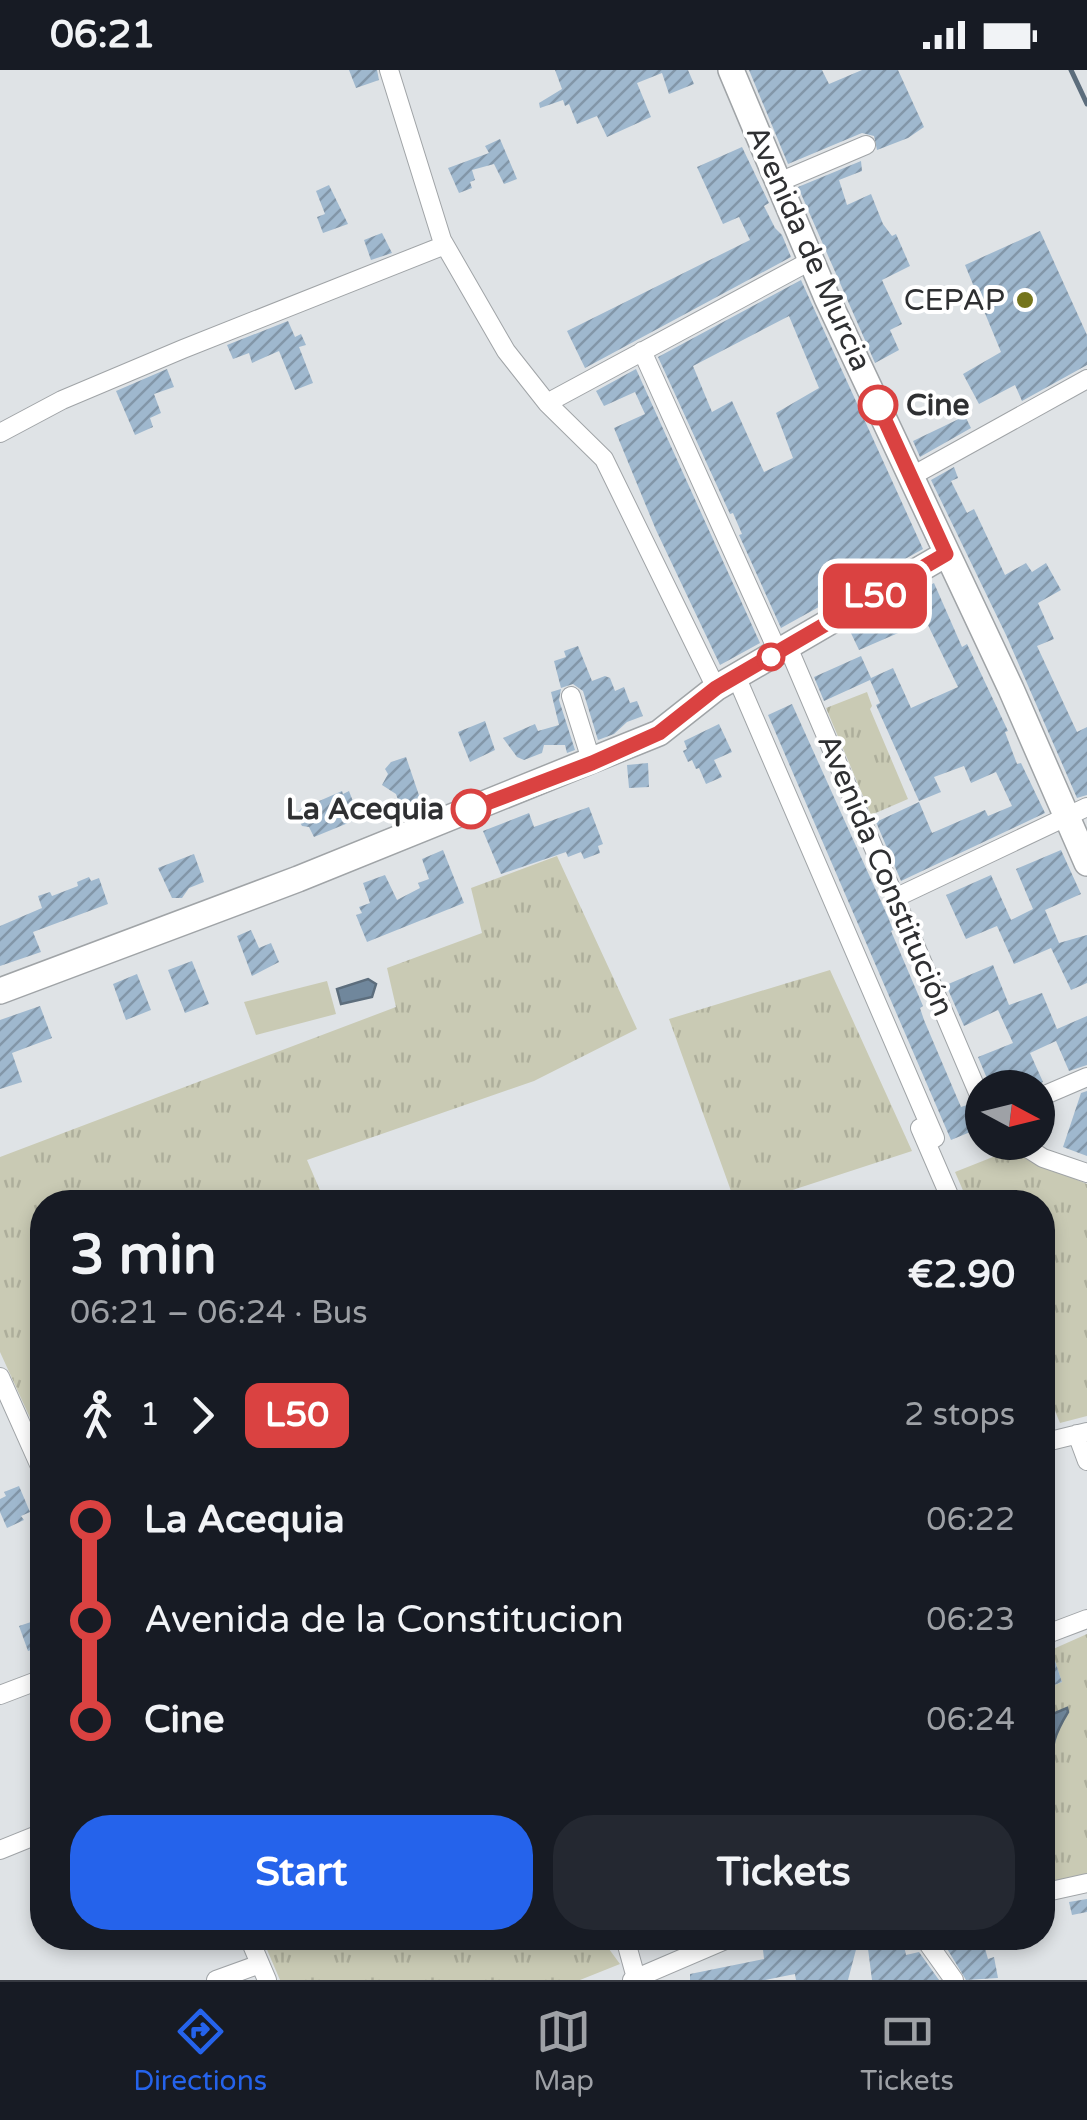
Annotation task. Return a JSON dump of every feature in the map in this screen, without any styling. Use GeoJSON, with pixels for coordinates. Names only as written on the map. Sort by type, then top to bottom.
{"type":"FeatureCollection","features":[{"type":"Feature","properties":{"kind":"street"},"geometry":{"type":"LineString","coordinates":[[388,70],[445,245],[506,351],[547,403],[604,460],[726,682],[935,1138]]}},
{"type":"Feature","properties":{"kind":"street","name":"Avenida de Murcia"},"geometry":{"type":"LineString","coordinates":[[732,70],[812,260],[946,554],[1077,812],[1087,863]]}},
{"type":"Feature","properties":{"kind":"street"},"geometry":{"type":"LineString","coordinates":[[779,182],[866,145]]}},
{"type":"Feature","properties":{"kind":"street"},"geometry":{"type":"LineString","coordinates":[[0,433],[62,400],[166,356],[445,245]]}},
{"type":"Feature","properties":{"kind":"street"},"geometry":{"type":"LineString","coordinates":[[547,403],[812,260]]}},
{"type":"Feature","properties":{"kind":"street","name":"Avenida Constitución"},"geometry":{"type":"LineString","coordinates":[[642,351],[783,650],[968,1070]]}},
{"type":"Feature","properties":{"kind":"street"},"geometry":{"type":"LineString","coordinates":[[912,476],[1087,379]]}},
{"type":"Feature","properties":{"kind":"street"},"geometry":{"type":"LineString","coordinates":[[0,991],[245,900],[659,733],[726,682],[946,554]]}},
{"type":"Feature","properties":{"kind":"street"},"geometry":{"type":"LineString","coordinates":[[571,696],[592,763]]}},
{"type":"Feature","properties":{"kind":"street"},"geometry":{"type":"LineString","coordinates":[[895,898],[1077,812]]}},
{"type":"Feature","properties":{"kind":"street"},"geometry":{"type":"LineString","coordinates":[[793,834],[947,1190]]}},
{"type":"Feature","properties":{"kind":"street"},"geometry":{"type":"LineString","coordinates":[[1055,1091],[1087,1077]]}},
{"type":"Feature","properties":{"kind":"street"},"geometry":{"type":"LineString","coordinates":[[1049,1160],[1087,1173]]}},
{"type":"Feature","properties":{"kind":"street"},"geometry":{"type":"LineString","coordinates":[[0,1377],[30,1444]]}},
{"type":"Feature","properties":{"kind":"street"},"geometry":{"type":"LineString","coordinates":[[1055,1440],[1082,1433],[1087,1461]]}},
{"type":"Feature","properties":{"kind":"street"},"geometry":{"type":"LineString","coordinates":[[1055,1631],[1087,1618]]}},
{"type":"Feature","properties":{"kind":"street"},"geometry":{"type":"LineString","coordinates":[[0,1695],[30,1683]]}},
{"type":"Feature","properties":{"kind":"street"},"geometry":{"type":"LineString","coordinates":[[0,1850],[30,1838]]}},
{"type":"Feature","properties":{"kind":"street"},"geometry":{"type":"LineString","coordinates":[[1055,1886],[1087,1883]]}},
{"type":"Feature","properties":{"kind":"street"},"geometry":{"type":"LineString","coordinates":[[628,1950],[634,1979],[702,1950]]}},
{"type":"Feature","properties":{"kind":"street"},"geometry":{"type":"LineString","coordinates":[[933,1950],[954,1980]]}},
{"type":"Feature","properties":{"kind":"street"},"geometry":{"type":"LineString","coordinates":[[216,1980],[264,1972]]}},
{"type":"Feature","properties":{"kind":"green space"},"geometry":{"type":"Polygon","coordinates":[[[867,692],[870,709],[908,799],[871,815],[826,708],[867,692]]]}},
{"type":"Feature","properties":{"kind":"green space"},"geometry":{"type":"Polygon","coordinates":[[[557,856],[637,1029],[534,1081],[307,1160],[320,1190],[30,1190],[30,1418],[0,1352],[0,1157],[396,1007],[387,968],[482,933],[471,888],[557,856]]]}},
{"type":"Feature","properties":{"kind":"green space"},"geometry":{"type":"Polygon","coordinates":[[[830,970],[912,1151],[793,1190],[731,1190],[669,1019],[830,970]]]}},
{"type":"Feature","properties":{"kind":"green space"},"geometry":{"type":"Polygon","coordinates":[[[327,981],[336,1014],[256,1035],[244,1002],[327,981]]]}},
{"type":"Feature","properties":{"kind":"green space"},"geometry":{"type":"Polygon","coordinates":[[[985,1160],[1030,1160],[1087,1184],[1087,1416],[1060,1423],[1055,1411],[1055,1190],[963,1190],[955,1172],[985,1160]]]}},
{"type":"Feature","properties":{"kind":"green space"},"geometry":{"type":"Polygon","coordinates":[[[1087,1634],[1087,1874],[1055,1880],[1055,1685],[1062,1682],[1055,1648],[1087,1634]]]}},
{"type":"Feature","properties":{"kind":"green space"},"geometry":{"type":"Polygon","coordinates":[[[267,1950],[610,1950],[620,1964],[580,1980],[280,1980],[267,1950]]]}},
{"type":"Feature","properties":{"kind":"water"},"geometry":{"type":"Polygon","coordinates":[[[368,979],[376,984],[372,997],[341,1004],[337,989],[368,979]]]}},
{"type":"Feature","properties":{"kind":"water"},"geometry":{"type":"Polygon","coordinates":[[[1067,1708],[1068,1712],[1055,1740],[1055,1713],[1067,1708]]]}},
{"type":"Feature","properties":{"kind":"building"},"geometry":{"type":"Polygon","coordinates":[[[349,70],[377,70],[379,80],[356,88],[349,70]]]}},
{"type":"Feature","properties":{"kind":"building"},"geometry":{"type":"Polygon","coordinates":[[[555,70],[688,70],[694,84],[669,94],[662,73],[637,83],[651,117],[607,137],[597,116],[577,124],[569,104],[565,106],[563,100],[540,108],[539,103],[562,89],[555,70]]]}},
{"type":"Feature","properties":{"kind":"building"},"geometry":{"type":"Polygon","coordinates":[[[749,70],[822,70],[829,84],[862,70],[898,70],[924,127],[877,150],[874,136],[862,133],[788,164],[749,70]]]}},
{"type":"Feature","properties":{"kind":"building"},"geometry":{"type":"Polygon","coordinates":[[[500,139],[517,179],[504,184],[494,164],[472,170],[472,188],[459,193],[448,168],[489,153],[485,146],[500,139]]]}},
{"type":"Feature","properties":{"kind":"building"},"geometry":{"type":"Polygon","coordinates":[[[742,147],[769,203],[764,206],[791,257],[585,368],[567,331],[750,240],[739,217],[723,224],[697,167],[742,147]]]}},
{"type":"Feature","properties":{"kind":"building"},"geometry":{"type":"Polygon","coordinates":[[[861,161],[862,171],[839,180],[847,205],[871,194],[883,224],[892,236],[896,234],[910,266],[882,280],[902,324],[890,330],[899,350],[875,363],[798,187],[861,161]]]}},
{"type":"Feature","properties":{"kind":"building"},"geometry":{"type":"Polygon","coordinates":[[[329,185],[348,224],[323,233],[317,217],[325,214],[316,191],[329,185]]]}},
{"type":"Feature","properties":{"kind":"building","name":"CEPAP"},"geometry":{"type":"Polygon","coordinates":[[[1040,231],[1087,335],[1087,365],[1022,401],[1015,385],[979,404],[963,374],[1001,352],[965,265],[1040,231]]]}},
{"type":"Feature","properties":{"kind":"building"},"geometry":{"type":"Polygon","coordinates":[[[382,233],[392,253],[371,260],[364,240],[382,233]]]}},
{"type":"Feature","properties":{"kind":"building"},"geometry":{"type":"Polygon","coordinates":[[[801,280],[923,549],[781,628],[733,513],[730,514],[658,357],[801,280]],[[789,316],[693,366],[712,412],[732,401],[764,472],[793,458],[776,413],[819,388],[789,316]]]}},
{"type":"Feature","properties":{"kind":"building"},"geometry":{"type":"Polygon","coordinates":[[[288,321],[295,337],[301,334],[306,345],[299,347],[313,383],[295,390],[279,351],[252,363],[249,353],[233,359],[227,345],[288,321]]]}},
{"type":"Feature","properties":{"kind":"building"},"geometry":{"type":"Polygon","coordinates":[[[167,369],[174,387],[154,394],[161,413],[150,418],[153,427],[135,435],[116,391],[167,369]]]}},
{"type":"Feature","properties":{"kind":"building"},"geometry":{"type":"Polygon","coordinates":[[[636,369],[760,643],[720,665],[656,530],[614,428],[645,414],[635,392],[604,406],[596,391],[636,369]]]}},
{"type":"Feature","properties":{"kind":"building"},"geometry":{"type":"Polygon","coordinates":[[[965,416],[971,428],[920,457],[913,441],[965,416]]]}},
{"type":"Feature","properties":{"kind":"building"},"geometry":{"type":"Polygon","coordinates":[[[954,467],[958,478],[951,481],[967,513],[974,509],[1005,575],[1026,563],[1032,572],[1046,563],[1061,590],[1038,603],[1054,639],[1037,646],[1077,732],[1087,727],[1087,795],[1077,798],[1006,635],[931,480],[954,467]]]}},
{"type":"Feature","properties":{"kind":"building"},"geometry":{"type":"Polygon","coordinates":[[[934,583],[962,647],[967,644],[1008,731],[1005,732],[1017,764],[1021,763],[1045,813],[901,881],[876,822],[919,802],[932,833],[985,810],[988,816],[1012,806],[996,772],[971,783],[964,766],[934,777],[941,792],[919,801],[876,705],[880,703],[870,680],[824,701],[814,677],[861,656],[871,678],[893,668],[911,708],[958,687],[926,621],[859,650],[849,629],[917,599],[914,593],[934,583]]]}},
{"type":"Feature","properties":{"kind":"building"},"geometry":{"type":"Polygon","coordinates":[[[578,646],[592,681],[605,676],[610,678],[615,691],[624,687],[630,703],[637,701],[643,716],[598,740],[583,691],[573,684],[561,688],[554,661],[566,657],[564,651],[578,646]]]}},
{"type":"Feature","properties":{"kind":"building"},"geometry":{"type":"Polygon","coordinates":[[[561,689],[559,700],[575,750],[567,753],[565,745],[544,745],[542,753],[524,760],[517,757],[503,738],[535,724],[538,731],[559,725],[551,692],[561,689]]]}},
{"type":"Feature","properties":{"kind":"building"},"geometry":{"type":"Polygon","coordinates":[[[792,704],[888,917],[923,1006],[920,1008],[924,1020],[961,1107],[965,1106],[965,1134],[951,1140],[768,715],[792,704]]]}},
{"type":"Feature","properties":{"kind":"building"},"geometry":{"type":"Polygon","coordinates":[[[485,721],[495,750],[470,762],[458,732],[485,721]]]}},
{"type":"Feature","properties":{"kind":"building"},"geometry":{"type":"Polygon","coordinates":[[[719,724],[732,752],[714,760],[722,777],[706,784],[699,768],[692,760],[688,762],[684,741],[719,724]]]}},
{"type":"Feature","properties":{"kind":"building"},"geometry":{"type":"Polygon","coordinates":[[[406,757],[424,810],[419,813],[410,802],[400,806],[396,794],[382,785],[388,774],[385,769],[391,762],[406,757]]]}},
{"type":"Feature","properties":{"kind":"building"},"geometry":{"type":"Polygon","coordinates":[[[648,763],[649,787],[629,788],[627,765],[648,763]]]}},
{"type":"Feature","properties":{"kind":"building"},"geometry":{"type":"Polygon","coordinates":[[[349,791],[354,804],[348,809],[353,821],[314,837],[296,814],[349,791]]]}},
{"type":"Feature","properties":{"kind":"building"},"geometry":{"type":"Polygon","coordinates":[[[589,807],[603,844],[598,846],[600,853],[584,859],[581,852],[568,857],[566,852],[501,874],[483,831],[529,813],[534,827],[589,807]]]}},
{"type":"Feature","properties":{"kind":"building"},"geometry":{"type":"Polygon","coordinates":[[[443,850],[464,903],[367,942],[356,915],[362,913],[359,907],[370,903],[363,883],[385,875],[397,900],[429,879],[422,859],[443,850]]]}},
{"type":"Feature","properties":{"kind":"building"},"geometry":{"type":"Polygon","coordinates":[[[1061,850],[1081,894],[1045,910],[1059,943],[1087,935],[1087,983],[1071,990],[1051,948],[1014,964],[997,926],[966,939],[946,895],[991,875],[1011,920],[1033,909],[1016,869],[1061,850]]]}},
{"type":"Feature","properties":{"kind":"building"},"geometry":{"type":"Polygon","coordinates":[[[194,854],[204,882],[189,888],[182,898],[172,898],[158,868],[194,854]]]}},
{"type":"Feature","properties":{"kind":"building"},"geometry":{"type":"Polygon","coordinates":[[[89,877],[91,881],[99,878],[108,904],[33,932],[41,952],[0,966],[0,926],[42,908],[38,896],[50,892],[52,896],[89,877]]]}},
{"type":"Feature","properties":{"kind":"building"},"geometry":{"type":"Polygon","coordinates":[[[251,930],[259,948],[271,943],[279,962],[252,976],[237,936],[251,930]]]}},
{"type":"Feature","properties":{"kind":"building"},"geometry":{"type":"Polygon","coordinates":[[[192,961],[209,1004],[185,1013],[168,970],[192,961]]]}},
{"type":"Feature","properties":{"kind":"building"},"geometry":{"type":"Polygon","coordinates":[[[993,965],[1009,1005],[1042,993],[1057,1029],[1087,1016],[1087,1065],[1069,1071],[1056,1041],[1030,1053],[1038,1070],[983,1070],[978,1057],[1013,1043],[998,1010],[964,1026],[946,985],[993,965]]]}},
{"type":"Feature","properties":{"kind":"building"},"geometry":{"type":"Polygon","coordinates":[[[137,974],[151,1010],[126,1020],[113,984],[137,974]]]}},
{"type":"Feature","properties":{"kind":"building"},"geometry":{"type":"Polygon","coordinates":[[[40,1006],[52,1038],[12,1053],[22,1082],[0,1089],[0,1020],[40,1006]]]}},
{"type":"Feature","properties":{"kind":"building"},"geometry":{"type":"Polygon","coordinates":[[[1087,1091],[1087,1156],[1063,1147],[1081,1093],[1087,1091]]]}},
{"type":"Feature","properties":{"kind":"building"},"geometry":{"type":"Polygon","coordinates":[[[19,1486],[30,1512],[21,1516],[24,1520],[7,1528],[0,1512],[0,1499],[6,1496],[4,1492],[19,1486]]]}},
{"type":"Feature","properties":{"kind":"building"},"geometry":{"type":"Polygon","coordinates":[[[30,1622],[30,1650],[28,1651],[19,1626],[30,1622]]]}},
{"type":"Feature","properties":{"kind":"building"},"geometry":{"type":"Polygon","coordinates":[[[1055,1661],[1062,1682],[1055,1685],[1055,1661]]]}},
{"type":"Feature","properties":{"kind":"building"},"geometry":{"type":"Polygon","coordinates":[[[1087,1899],[1087,1912],[1072,1915],[1069,1902],[1087,1899]]]}},
{"type":"Feature","properties":{"kind":"building"},"geometry":{"type":"Polygon","coordinates":[[[763,1950],[856,1950],[848,1980],[796,1980],[795,1974],[765,1980],[690,1980],[690,1974],[764,1959],[763,1950]]]}},
{"type":"Feature","properties":{"kind":"building"},"geometry":{"type":"Polygon","coordinates":[[[868,1950],[905,1950],[906,1955],[919,1952],[939,1980],[872,1980],[868,1950]]]}},
{"type":"Feature","properties":{"kind":"building"},"geometry":{"type":"Polygon","coordinates":[[[948,1950],[985,1950],[988,1959],[994,1957],[998,1978],[966,1980],[948,1950]]]}},
{"type":"Feature","properties":{"kind":"waterway"},"geometry":{"type":"LineString","coordinates":[[1071,70],[1087,104]]}},
{"type":"Feature","properties":{"kind":"bus line","name":"L50"},"geometry":{"type":"LineString","coordinates":[[471,809],[659,733],[716,688],[946,554],[878,405]]}},
{"type":"Feature","properties":{"kind":"place","name":"CEPAP"},"geometry":{"type":"Point","coordinates":[1025,300]}},
{"type":"Feature","properties":{"kind":"place","name":"Cine"},"geometry":{"type":"Point","coordinates":[878,405]}},
{"type":"Feature","properties":{"kind":"place","name":"La Acequia"},"geometry":{"type":"Point","coordinates":[471,809]}}]}
